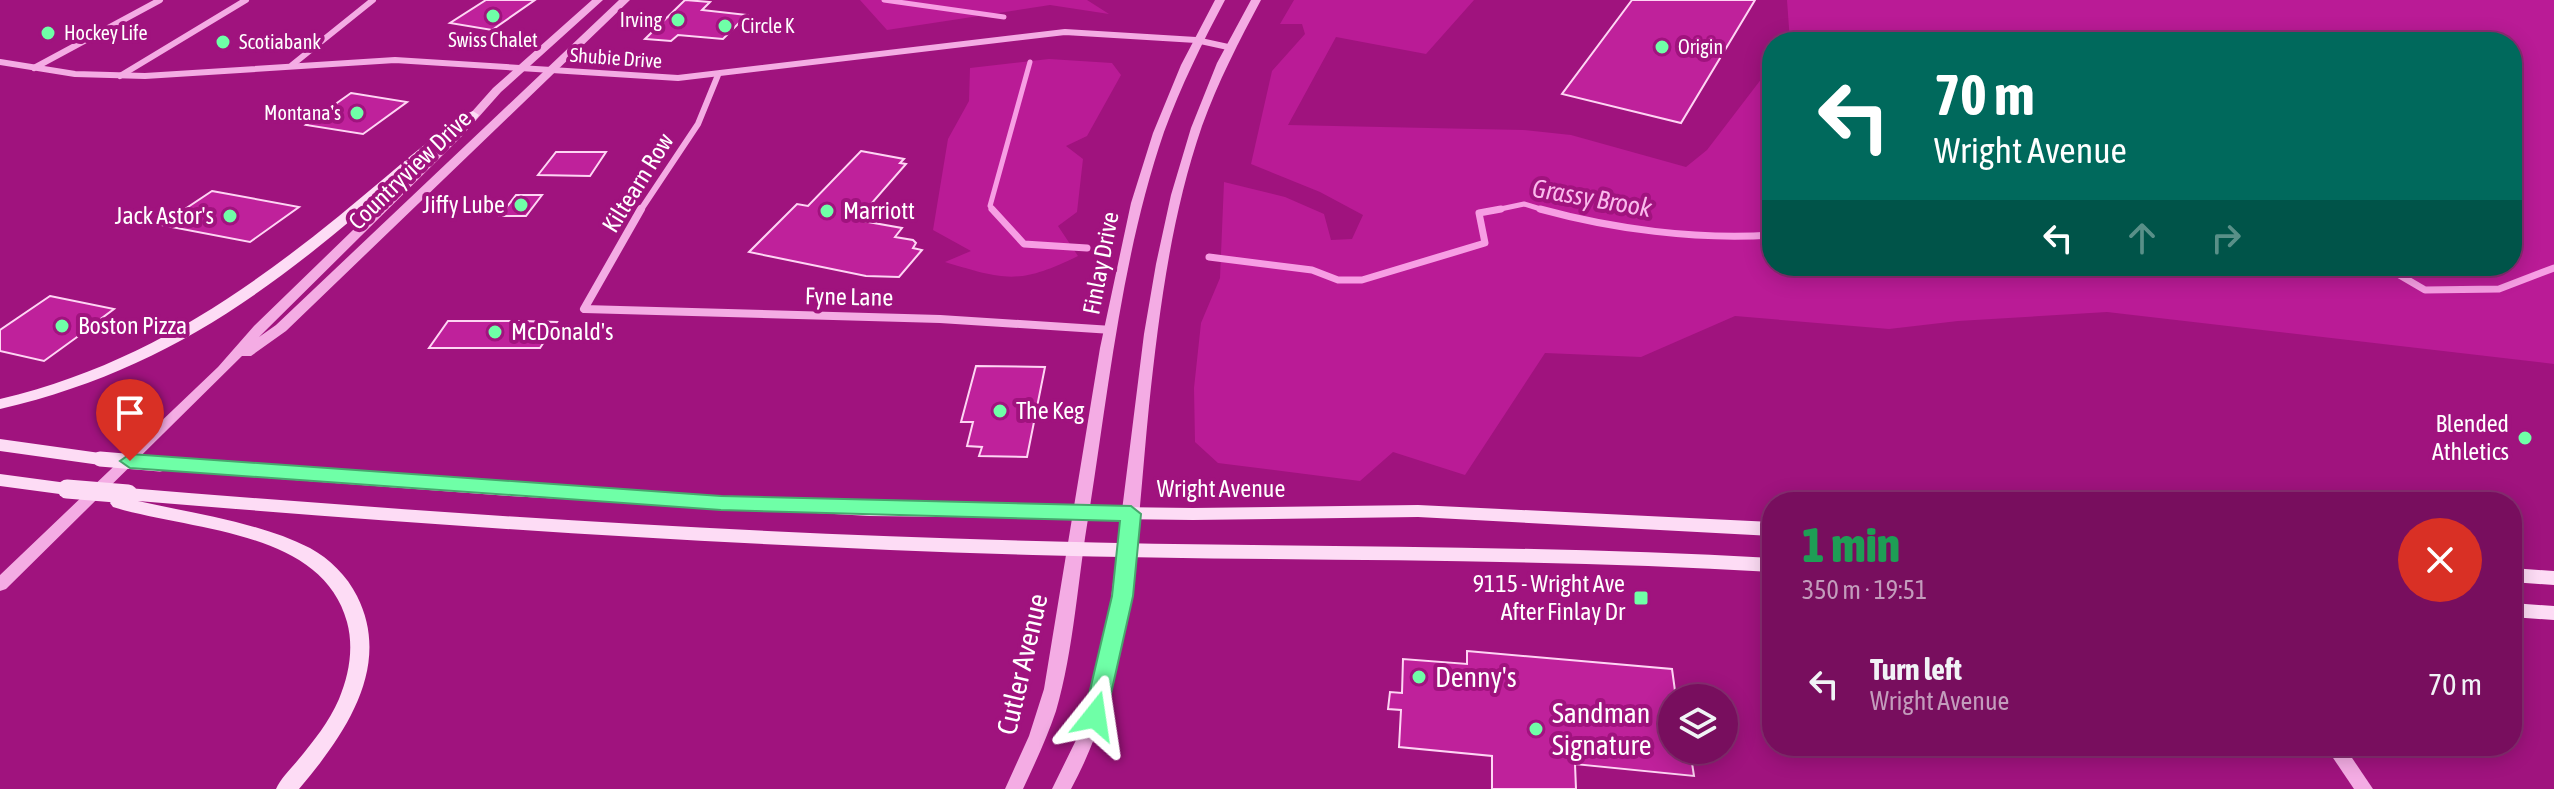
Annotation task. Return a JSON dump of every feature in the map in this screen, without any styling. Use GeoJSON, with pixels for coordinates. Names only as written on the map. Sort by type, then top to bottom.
{"type":"FeatureCollection","features":[{"type":"Feature","properties":{"kind":"main road"},"geometry":{"type":"LineString","coordinates":[[0,404],[32,398],[97,377],[162,346],[220,310],[343,220],[440,137],[473,115]]}},
{"type":"Feature","properties":{"kind":"main road","name":"Wright Avenue"},"geometry":{"type":"LineString","coordinates":[[0,445],[160,464],[721,503],[1131,514],[1418,511],[1762,528]]}},
{"type":"Feature","properties":{"kind":"main road"},"geometry":{"type":"LineString","coordinates":[[0,480],[124,498],[699,536],[1126,550],[1529,552],[1762,564]]}},
{"type":"Feature","properties":{"kind":"main road"},"geometry":{"type":"LineString","coordinates":[[124,498],[300,551],[330,573],[348,593],[357,618],[363,654],[353,692],[320,751],[286,789]]}},
{"type":"Feature","properties":{"kind":"main road"},"geometry":{"type":"LineString","coordinates":[[2522,576],[2554,578]]}},
{"type":"Feature","properties":{"kind":"main road"},"geometry":{"type":"LineString","coordinates":[[2522,611],[2554,613]]}},
{"type":"Feature","properties":{"kind":"street"},"geometry":{"type":"LineString","coordinates":[[34,68],[160,0]]}},
{"type":"Feature","properties":{"kind":"street"},"geometry":{"type":"LineString","coordinates":[[119,76],[246,0]]}},
{"type":"Feature","properties":{"kind":"street"},"geometry":{"type":"LineString","coordinates":[[292,65],[373,0]]}},
{"type":"Feature","properties":{"kind":"street","name":"Countryview Drive"},"geometry":{"type":"LineString","coordinates":[[0,585],[223,370],[259,329],[522,67],[598,0]]}},
{"type":"Feature","properties":{"kind":"street","name":"Countryview Drive"},"geometry":{"type":"LineString","coordinates":[[223,370],[281,328],[625,0]]}},
{"type":"Feature","properties":{"kind":"street","name":"Finlay Drive"},"geometry":{"type":"LineString","coordinates":[[1075,549],[1112,330],[1144,179],[1170,97],[1196,40],[1220,0]]}},
{"type":"Feature","properties":{"kind":"street"},"geometry":{"type":"LineString","coordinates":[[1061,789],[1095,716],[1117,624],[1150,338],[1166,235],[1194,136],[1228,47],[1256,0]]}},
{"type":"Feature","properties":{"kind":"street","name":"Shubie Drive"},"geometry":{"type":"LineString","coordinates":[[0,62],[119,76],[395,60],[643,78],[718,75],[1065,32],[1196,40],[1228,47]]}},
{"type":"Feature","properties":{"kind":"street","name":"Kiltearn Row"},"geometry":{"type":"LineString","coordinates":[[584,309],[644,204],[684,144],[716,88],[718,75]]}},
{"type":"Feature","properties":{"kind":"street","name":"Fyne Lane"},"geometry":{"type":"LineString","coordinates":[[584,309],[940,319],[1112,330]]}},
{"type":"Feature","properties":{"kind":"street","name":"Cutler Avenue"},"geometry":{"type":"LineString","coordinates":[[1014,789],[1042,726],[1075,549]]}},
{"type":"Feature","properties":{"kind":"street"},"geometry":{"type":"LineString","coordinates":[[2341,756],[2364,789]]}},
{"type":"Feature","properties":{"kind":"shaded area"},"geometry":{"type":"Polygon","coordinates":[[[860,0],[1087,0],[1109,14],[1050,5],[887,30],[860,0]]]}},
{"type":"Feature","properties":{"kind":"shaded area"},"geometry":{"type":"Polygon","coordinates":[[[1294,0],[1474,0],[1426,54],[1336,37],[1288,125],[1523,130],[1571,135],[1686,167],[1707,150],[1762,78],[1762,276],[2522,276],[2522,32],[1789,32],[1787,0],[2554,0],[2554,364],[2107,312],[1958,321],[1889,329],[1735,316],[1641,357],[1545,353],[1465,475],[1393,452],[1360,481],[1218,463],[1195,442],[1194,388],[1201,323],[1220,278],[1224,182],[1285,197],[1324,214],[1331,240],[1352,239],[1363,215],[1320,192],[1251,164],[1272,71],[1305,34],[1302,24],[1280,24],[1294,0]]]}},
{"type":"Feature","properties":{"kind":"shaded area"},"geometry":{"type":"Polygon","coordinates":[[[1049,59],[1112,63],[1121,75],[1087,136],[1066,146],[1083,159],[1077,212],[1058,226],[1078,256],[1041,272],[1012,277],[983,273],[945,262],[971,251],[933,230],[948,139],[969,101],[970,68],[1049,59]]]}},
{"type":"Feature","properties":{"kind":"building","name":"Swiss Chalet"},"geometry":{"type":"Polygon","coordinates":[[[486,0],[535,0],[492,30],[450,23],[486,0]]]}},
{"type":"Feature","properties":{"kind":"building"},"geometry":{"type":"Polygon","coordinates":[[[685,0],[710,2],[702,10],[747,15],[723,39],[678,35],[671,41],[645,39],[685,0]]]}},
{"type":"Feature","properties":{"kind":"building","name":"Origin"},"geometry":{"type":"Polygon","coordinates":[[[1632,0],[1755,0],[1681,123],[1562,94],[1632,0]]]}},
{"type":"Feature","properties":{"kind":"building","name":"Montana's"},"geometry":{"type":"Polygon","coordinates":[[[351,93],[407,102],[363,134],[306,125],[351,93]]]}},
{"type":"Feature","properties":{"kind":"building","name":"Marriott"},"geometry":{"type":"Polygon","coordinates":[[[861,151],[904,159],[900,163],[906,164],[857,220],[902,228],[895,237],[913,240],[916,243],[913,248],[922,250],[899,277],[866,276],[749,252],[797,204],[808,206],[861,151]]]}},
{"type":"Feature","properties":{"kind":"building"},"geometry":{"type":"Polygon","coordinates":[[[556,152],[606,152],[590,176],[538,175],[556,152]]]}},
{"type":"Feature","properties":{"kind":"building","name":"Jack Astor's"},"geometry":{"type":"Polygon","coordinates":[[[212,191],[299,207],[250,242],[161,225],[212,191]]]}},
{"type":"Feature","properties":{"kind":"building","name":"Jiffy Lube"},"geometry":{"type":"Polygon","coordinates":[[[516,195],[542,195],[526,216],[500,216],[516,195]]]}},
{"type":"Feature","properties":{"kind":"building","name":"Boston Pizza"},"geometry":{"type":"Polygon","coordinates":[[[50,296],[114,309],[102,318],[124,322],[104,336],[84,332],[44,361],[0,351],[0,330],[50,296]]]}},
{"type":"Feature","properties":{"kind":"building","name":"McDonald's"},"geometry":{"type":"Polygon","coordinates":[[[448,321],[557,322],[540,348],[429,348],[448,321]]]}},
{"type":"Feature","properties":{"kind":"building","name":"The Keg"},"geometry":{"type":"Polygon","coordinates":[[[976,366],[1045,367],[1027,457],[979,456],[982,447],[967,446],[973,422],[961,422],[976,366]]]}},
{"type":"Feature","properties":{"kind":"building","name":"Sandman Signature"},"geometry":{"type":"Polygon","coordinates":[[[1467,651],[1672,669],[1674,684],[1658,684],[1658,764],[1692,764],[1694,776],[1575,764],[1576,789],[1492,789],[1492,756],[1399,747],[1401,710],[1388,709],[1390,692],[1402,693],[1403,659],[1467,664],[1467,651]]]}},
{"type":"Feature","properties":{"kind":"waterway","name":"Grassy Brook"},"geometry":{"type":"LineString","coordinates":[[884,0],[1004,17]]}},
{"type":"Feature","properties":{"kind":"waterway","name":"Grassy Brook"},"geometry":{"type":"LineString","coordinates":[[994,211],[990,206],[1030,62]]}},
{"type":"Feature","properties":{"kind":"waterway","name":"Grassy Brook"},"geometry":{"type":"LineString","coordinates":[[1497,210],[1524,204],[1542,209]]}},
{"type":"Feature","properties":{"kind":"waterway","name":"Grassy Brook"},"geometry":{"type":"LineString","coordinates":[[992,209],[1024,244],[1087,248]]}},
{"type":"Feature","properties":{"kind":"waterway","name":"Grassy Brook"},"geometry":{"type":"LineString","coordinates":[[1497,210],[1501,209]]}},
{"type":"Feature","properties":{"kind":"waterway","name":"Grassy Brook"},"geometry":{"type":"LineString","coordinates":[[1542,209],[1655,231],[1714,236],[1762,235]]}},
{"type":"Feature","properties":{"kind":"waterway","name":"Grassy Brook"},"geometry":{"type":"LineString","coordinates":[[1542,209],[1547,211]]}},
{"type":"Feature","properties":{"kind":"waterway","name":"Grassy Brook"},"geometry":{"type":"LineString","coordinates":[[1209,257],[1312,270],[1338,280],[1362,280],[1485,243],[1479,213],[1497,210]]}},
{"type":"Feature","properties":{"kind":"waterway","name":"Grassy Brook"},"geometry":{"type":"LineString","coordinates":[[1491,211],[1497,210]]}},
{"type":"Feature","properties":{"kind":"waterway","name":"Grassy Brook"},"geometry":{"type":"LineString","coordinates":[[2401,276],[2425,290],[2499,289],[2554,268]]}},
{"type":"Feature","properties":{"kind":"place","name":"Swiss Chalet"},"geometry":{"type":"Point","coordinates":[493,16]}},
{"type":"Feature","properties":{"kind":"place","name":"Irving"},"geometry":{"type":"Point","coordinates":[678,20]}},
{"type":"Feature","properties":{"kind":"place","name":"Circle K"},"geometry":{"type":"Point","coordinates":[725,26]}},
{"type":"Feature","properties":{"kind":"place","name":"Hockey Life"},"geometry":{"type":"Point","coordinates":[48,33]}},
{"type":"Feature","properties":{"kind":"place","name":"Scotiabank"},"geometry":{"type":"Point","coordinates":[223,42]}},
{"type":"Feature","properties":{"kind":"place","name":"Origin"},"geometry":{"type":"Point","coordinates":[1662,47]}},
{"type":"Feature","properties":{"kind":"place","name":"Montana's"},"geometry":{"type":"Point","coordinates":[357,113]}},
{"type":"Feature","properties":{"kind":"place","name":"Jiffy Lube"},"geometry":{"type":"Point","coordinates":[521,205]}},
{"type":"Feature","properties":{"kind":"place","name":"Marriott"},"geometry":{"type":"Point","coordinates":[827,211]}},
{"type":"Feature","properties":{"kind":"place","name":"Jack Astor's"},"geometry":{"type":"Point","coordinates":[230,216]}},
{"type":"Feature","properties":{"kind":"place","name":"Boston Pizza"},"geometry":{"type":"Point","coordinates":[62,326]}},
{"type":"Feature","properties":{"kind":"place","name":"McDonald's"},"geometry":{"type":"Point","coordinates":[495,332]}},
{"type":"Feature","properties":{"kind":"place","name":"The Keg"},"geometry":{"type":"Point","coordinates":[1000,411]}},
{"type":"Feature","properties":{"kind":"place","name":"Blended Athletics"},"geometry":{"type":"Point","coordinates":[2525,438]}},
{"type":"Feature","properties":{"kind":"place","name":"9115 - Wright Ave After Finlay Dr"},"geometry":{"type":"Point","coordinates":[1641,598]}},
{"type":"Feature","properties":{"kind":"place","name":"Denny's"},"geometry":{"type":"Point","coordinates":[1419,677]}},
{"type":"Feature","properties":{"kind":"place","name":"Sandman Signature"},"geometry":{"type":"Point","coordinates":[1536,729]}},
{"type":"Feature","properties":{"kind":"route"},"geometry":{"type":"LineString","coordinates":[[130,461],[446,486],[721,503],[870,510],[1131,514],[1123,596],[1095,716]]}}]}
